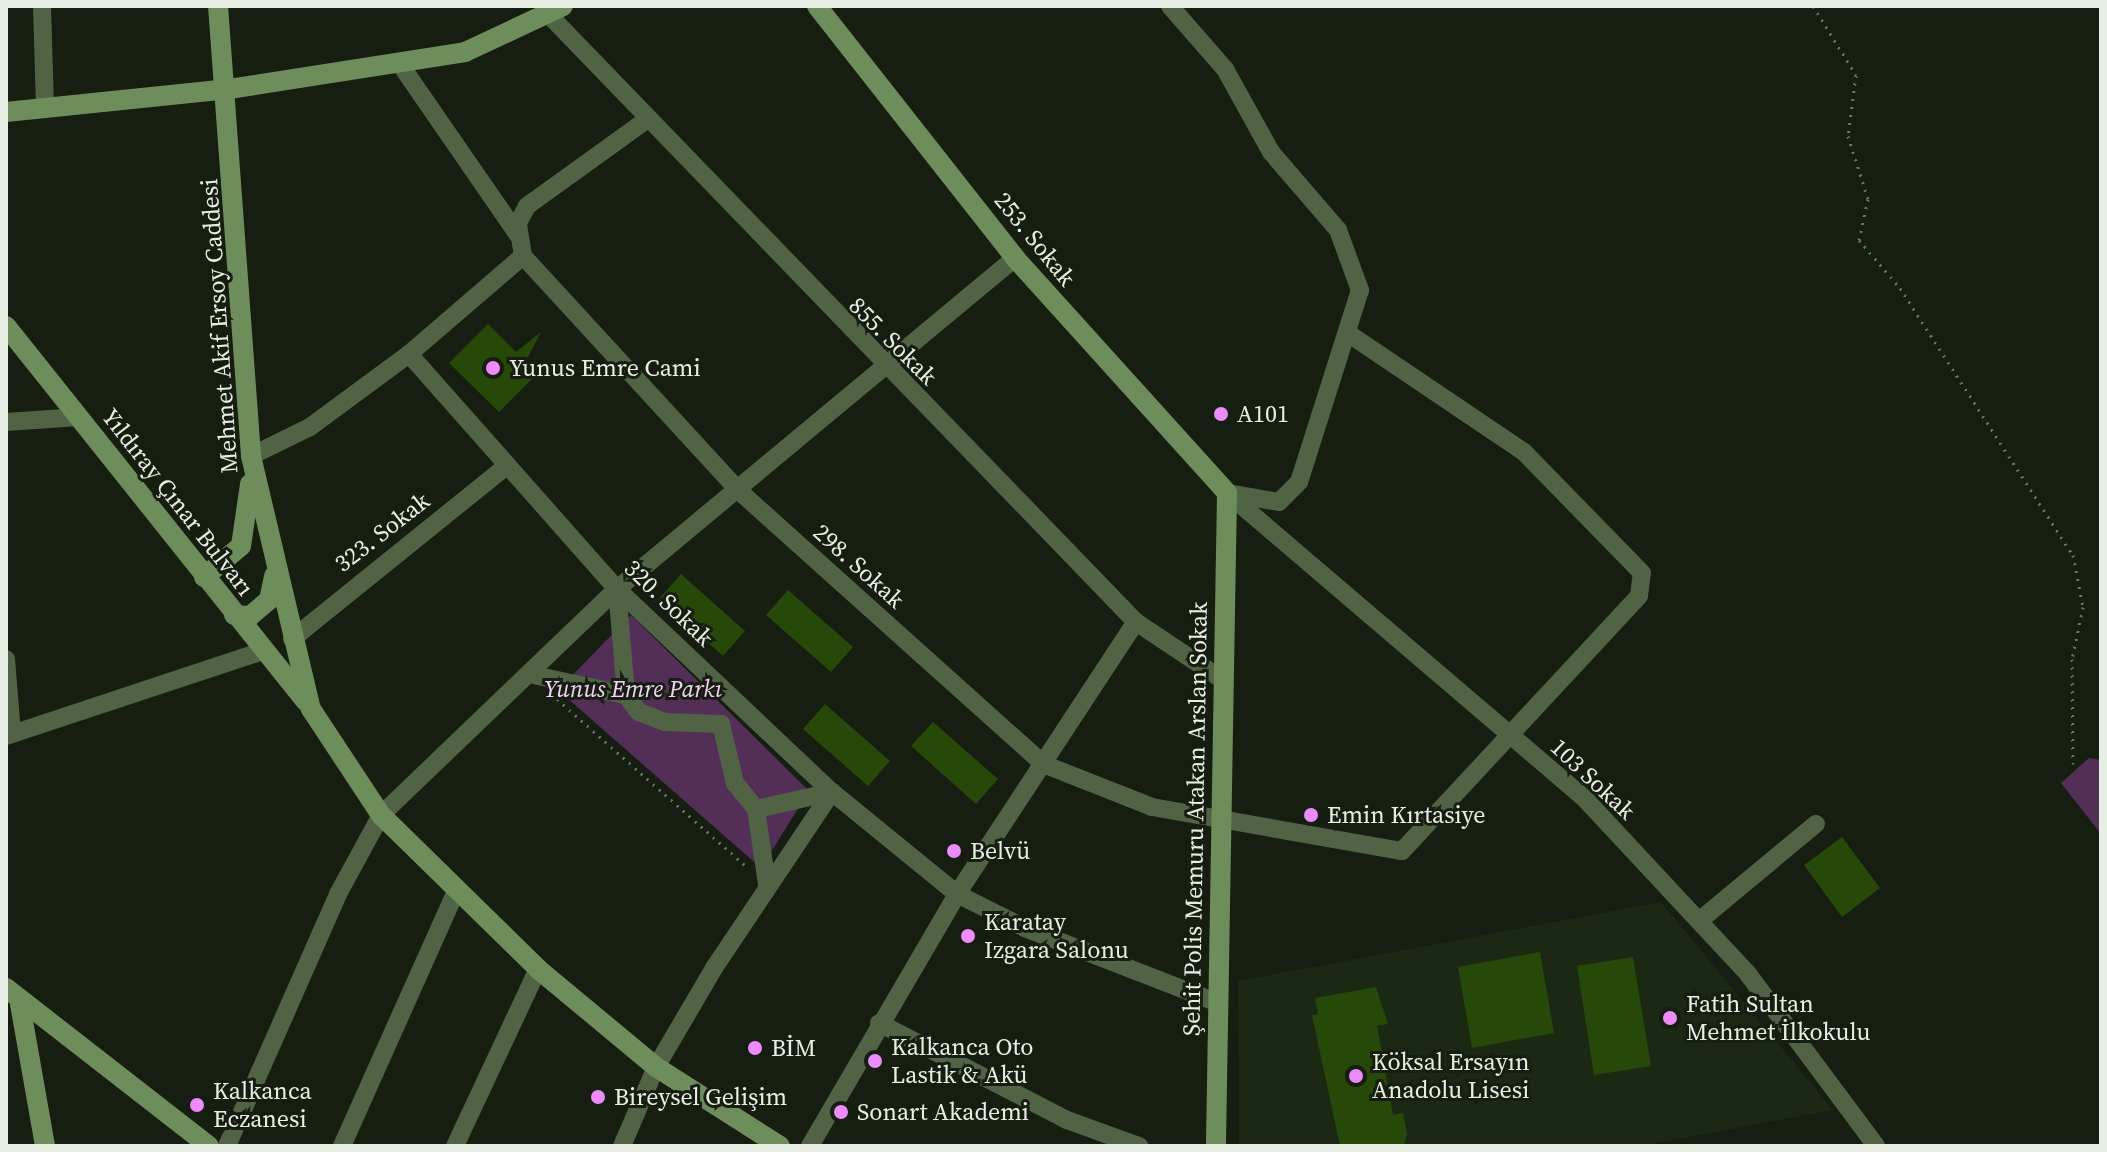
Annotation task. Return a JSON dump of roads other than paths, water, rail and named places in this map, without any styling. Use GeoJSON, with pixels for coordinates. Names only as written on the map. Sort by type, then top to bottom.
{"type":"FeatureCollection","features":[{"type":"Feature","properties":{"kind":"street"},"geometry":{"type":"LineString","coordinates":[[42,6],[45,109]]}},
{"type":"Feature","properties":{"kind":"street","name":"Mehmet Akif Ersoy Caddesi"},"geometry":{"type":"LineString","coordinates":[[218,6],[229,89],[251,456],[275,572],[311,709],[381,815],[538,969],[656,1067],[780,1146]]}},
{"type":"Feature","properties":{"kind":"street","name":"253. Sokak"},"geometry":{"type":"LineString","coordinates":[[817,6],[1015,258],[1227,493]]}},
{"type":"Feature","properties":{"kind":"street"},"geometry":{"type":"LineString","coordinates":[[1170,6],[1225,69],[1271,152],[1338,230],[1360,290],[1349,334],[1299,482],[1279,502],[1227,493]]}},
{"type":"Feature","properties":{"kind":"street"},"geometry":{"type":"LineString","coordinates":[[6,112],[229,89],[465,52],[556,10]]}},
{"type":"Feature","properties":{"kind":"street","name":"855. Sokak"},"geometry":{"type":"LineString","coordinates":[[556,10],[645,121],[1136,622],[1223,680]]}},
{"type":"Feature","properties":{"kind":"street"},"geometry":{"type":"LineString","coordinates":[[204,577],[241,546],[251,456],[310,427],[409,354],[523,256],[518,235],[400,64]]}},
{"type":"Feature","properties":{"kind":"street"},"geometry":{"type":"LineString","coordinates":[[518,235],[527,206],[645,121]]}},
{"type":"Feature","properties":{"kind":"street","name":"298. Sokak"},"geometry":{"type":"LineString","coordinates":[[523,256],[738,490],[1043,764],[1152,807],[1222,822],[1402,851],[1507,733]]}},
{"type":"Feature","properties":{"kind":"street"},"geometry":{"type":"LineString","coordinates":[[227,1146],[338,894],[381,815],[617,589],[1015,258]]}},
{"type":"Feature","properties":{"kind":"street","name":"Yıldıray Çınar Bulvarı"},"geometry":{"type":"LineString","coordinates":[[6,326],[311,709]]}},
{"type":"Feature","properties":{"kind":"street"},"geometry":{"type":"LineString","coordinates":[[1349,334],[1524,452],[1642,573],[1639,596],[1507,733]]}},
{"type":"Feature","properties":{"kind":"street","name":"320. Sokak"},"geometry":{"type":"LineString","coordinates":[[409,354],[505,467],[617,589],[832,792],[957,894],[1025,928],[1216,1002]]}},
{"type":"Feature","properties":{"kind":"street"},"geometry":{"type":"LineString","coordinates":[[6,422],[79,417]]}},
{"type":"Feature","properties":{"kind":"street","name":"323. Sokak"},"geometry":{"type":"LineString","coordinates":[[292,639],[505,467]]}},
{"type":"Feature","properties":{"kind":"street","name":"Şehit Polis Memuru Atakan Arslan Sokak"},"geometry":{"type":"LineString","coordinates":[[1216,1146],[1216,1002],[1227,493]]}},
{"type":"Feature","properties":{"kind":"street","name":"103 Sokak"},"geometry":{"type":"LineString","coordinates":[[1227,493],[1586,800],[1699,921],[1844,1094],[1876,1146]]}},
{"type":"Feature","properties":{"kind":"street"},"geometry":{"type":"LineString","coordinates":[[234,615],[250,616],[269,600],[275,572]]}},
{"type":"Feature","properties":{"kind":"street"},"geometry":{"type":"LineString","coordinates":[[617,589],[626,695],[639,712],[665,722],[721,724],[742,704]]}},
{"type":"Feature","properties":{"kind":"street"},"geometry":{"type":"LineString","coordinates":[[810,1146],[957,894],[1136,622]]}},
{"type":"Feature","properties":{"kind":"street"},"geometry":{"type":"LineString","coordinates":[[6,659],[9,735],[263,651]]}},
{"type":"Feature","properties":{"kind":"street"},"geometry":{"type":"LineString","coordinates":[[529,674],[626,695]]}},
{"type":"Feature","properties":{"kind":"street"},"geometry":{"type":"LineString","coordinates":[[721,724],[735,783],[756,809],[767,884]]}},
{"type":"Feature","properties":{"kind":"street"},"geometry":{"type":"LineString","coordinates":[[756,809],[832,792]]}},
{"type":"Feature","properties":{"kind":"street"},"geometry":{"type":"LineString","coordinates":[[622,1146],[656,1067],[767,884],[832,792]]}},
{"type":"Feature","properties":{"kind":"street"},"geometry":{"type":"LineString","coordinates":[[1699,921],[1816,824]]}},
{"type":"Feature","properties":{"kind":"street"},"geometry":{"type":"LineString","coordinates":[[342,1146],[457,889]]}},
{"type":"Feature","properties":{"kind":"street"},"geometry":{"type":"LineString","coordinates":[[455,1146],[538,969]]}},
{"type":"Feature","properties":{"kind":"street"},"geometry":{"type":"LineString","coordinates":[[13,996],[45,1146]]}},
{"type":"Feature","properties":{"kind":"street"},"geometry":{"type":"LineString","coordinates":[[13,996],[209,1146]]}},
{"type":"Feature","properties":{"kind":"street"},"geometry":{"type":"LineString","coordinates":[[879,1023],[1067,1120],[1139,1146]]}},
{"type":"Feature","properties":{"kind":"place","name":"Yunus Emre Cami"},"geometry":{"type":"Point","coordinates":[493,368]}},
{"type":"Feature","properties":{"kind":"place","name":"A101"},"geometry":{"type":"Point","coordinates":[1221,414]}},
{"type":"Feature","properties":{"kind":"place","name":"Emin Kırtasiye"},"geometry":{"type":"Point","coordinates":[1311,815]}},
{"type":"Feature","properties":{"kind":"place","name":"Belvü"},"geometry":{"type":"Point","coordinates":[954,851]}},
{"type":"Feature","properties":{"kind":"place","name":"Karatay Izgara Salonu"},"geometry":{"type":"Point","coordinates":[968,936]}},
{"type":"Feature","properties":{"kind":"place","name":"Fatih Sultan Mehmet İlkokulu"},"geometry":{"type":"Point","coordinates":[1670,1018]}},
{"type":"Feature","properties":{"kind":"place","name":"BİM"},"geometry":{"type":"Point","coordinates":[755,1048]}},
{"type":"Feature","properties":{"kind":"place","name":"Kalkanca Oto Lastik & Akü"},"geometry":{"type":"Point","coordinates":[875,1061]}},
{"type":"Feature","properties":{"kind":"place","name":"Köksal Ersayın Anadolu Lisesi"},"geometry":{"type":"Point","coordinates":[1356,1076]}},
{"type":"Feature","properties":{"kind":"place","name":"Bireysel Gelişim"},"geometry":{"type":"Point","coordinates":[598,1097]}},
{"type":"Feature","properties":{"kind":"place","name":"Kalkanca Eczanesi"},"geometry":{"type":"Point","coordinates":[197,1105]}},
{"type":"Feature","properties":{"kind":"place","name":"Sonart Akademi"},"geometry":{"type":"Point","coordinates":[841,1112]}},
{"type":"Feature","properties":{"kind":"park label","name":"Yunus Emre Parkı"},"geometry":{"type":"Point","coordinates":[633,689]}}]}
